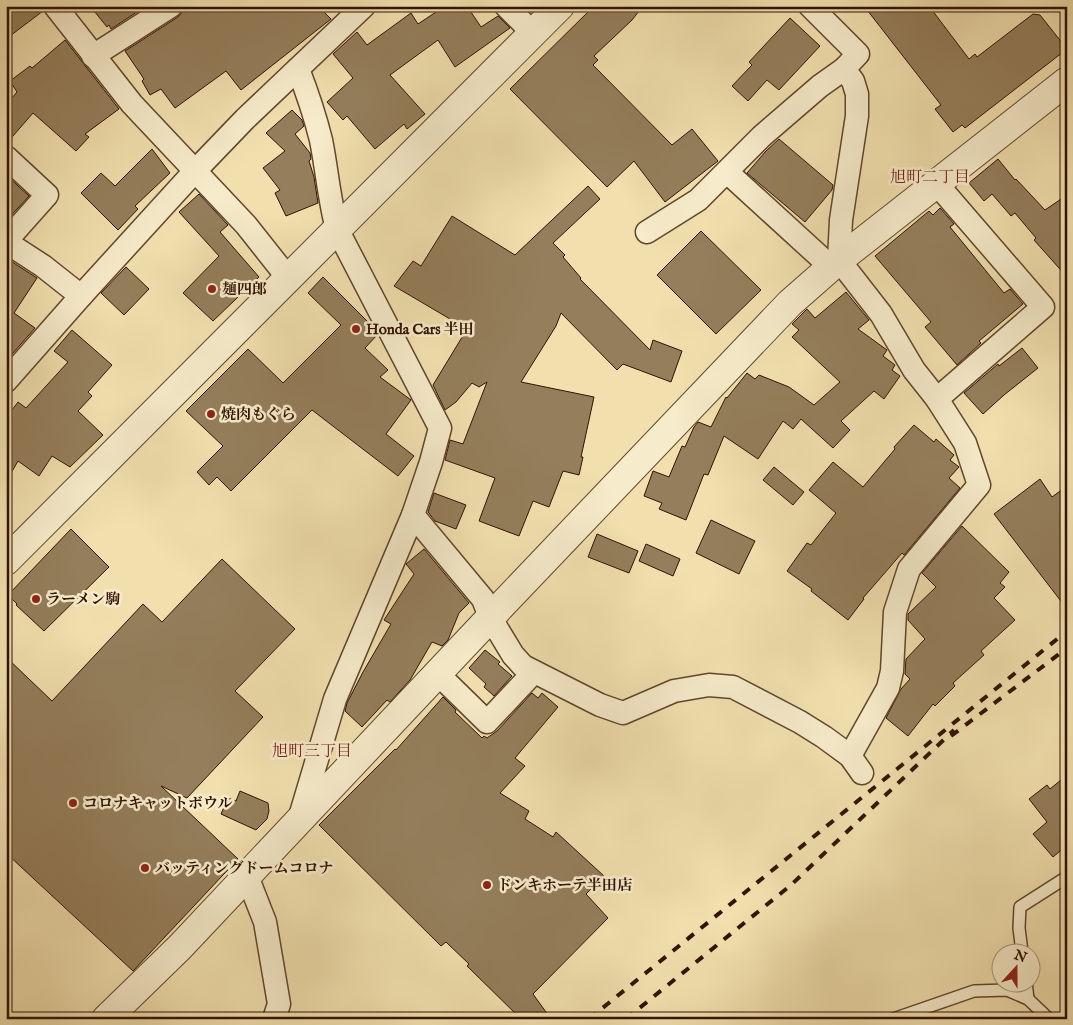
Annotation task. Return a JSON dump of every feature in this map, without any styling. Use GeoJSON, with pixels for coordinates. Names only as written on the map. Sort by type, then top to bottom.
{"type":"FeatureCollection","features":[{"type":"Feature","properties":{"kind":"street"},"geometry":{"type":"LineString","coordinates":[[55,6],[132,104],[246,225],[288,278]]}},
{"type":"Feature","properties":{"kind":"street"},"geometry":{"type":"LineString","coordinates":[[93,56],[171,6]]}},
{"type":"Feature","properties":{"kind":"street"},"geometry":{"type":"LineString","coordinates":[[6,381],[195,171],[245,120],[364,6]]}},
{"type":"Feature","properties":{"kind":"street"},"geometry":{"type":"LineString","coordinates":[[506,6],[533,33]]}},
{"type":"Feature","properties":{"kind":"street"},"geometry":{"type":"LineString","coordinates":[[6,561],[560,6]]}},
{"type":"Feature","properties":{"kind":"street"},"geometry":{"type":"LineString","coordinates":[[647,232],[698,200],[762,136],[820,86],[844,69],[858,54],[810,6]]}},
{"type":"Feature","properties":{"kind":"street"},"geometry":{"type":"LineString","coordinates":[[298,69],[307,91],[320,139],[337,228],[440,428],[413,515],[335,699],[299,821]]}},
{"type":"Feature","properties":{"kind":"street"},"geometry":{"type":"LineString","coordinates":[[835,264],[857,116],[857,94],[853,80],[844,69]]}},
{"type":"Feature","properties":{"kind":"street"},"geometry":{"type":"LineString","coordinates":[[106,1019],[180,947],[490,617],[790,303],[835,264],[936,183],[1067,81]]}},
{"type":"Feature","properties":{"kind":"street"},"geometry":{"type":"LineString","coordinates":[[6,157],[47,195],[6,242],[43,266],[81,296]]}},
{"type":"Feature","properties":{"kind":"street"},"geometry":{"type":"LineString","coordinates":[[413,515],[483,599],[490,617],[513,655],[524,666],[534,672],[623,713],[674,691],[709,685],[733,687],[800,722],[856,765],[888,688],[892,671],[895,612],[909,569],[979,485],[965,443],[937,399],[914,370],[881,314],[835,264],[727,172]]}},
{"type":"Feature","properties":{"kind":"street"},"geometry":{"type":"LineString","coordinates":[[936,183],[1043,307],[937,399]]}},
{"type":"Feature","properties":{"kind":"street"},"geometry":{"type":"LineString","coordinates":[[437,673],[488,722],[534,672]]}},
{"type":"Feature","properties":{"kind":"street"},"geometry":{"type":"LineString","coordinates":[[247,876],[264,922],[279,1004],[274,1019]]}},
{"type":"Feature","properties":{"kind":"lane"},"geometry":{"type":"LineString","coordinates":[[1021,942],[1020,907],[1067,877]]}},
{"type":"Feature","properties":{"kind":"lane"},"geometry":{"type":"LineString","coordinates":[[893,1019],[974,991],[1007,990],[1028,999],[1049,1019]]}},
{"type":"Feature","properties":{"kind":"lane"},"geometry":{"type":"LineString","coordinates":[[1027,992],[1028,999]]}},
{"type":"Feature","properties":{"kind":"building"},"geometry":{"type":"Polygon","coordinates":[[[6,6],[42,6],[43,11],[6,39],[6,6]]]}},
{"type":"Feature","properties":{"kind":"building"},"geometry":{"type":"Polygon","coordinates":[[[90,6],[146,6],[111,29],[109,25],[107,27],[90,6]]]}},
{"type":"Feature","properties":{"kind":"building"},"geometry":{"type":"Polygon","coordinates":[[[184,6],[318,6],[331,19],[241,90],[226,71],[175,108],[161,89],[150,95],[142,81],[144,79],[125,51],[178,17],[184,6]]]}},
{"type":"Feature","properties":{"kind":"building"},"geometry":{"type":"Polygon","coordinates":[[[445,6],[467,6],[481,27],[498,16],[510,28],[455,67],[438,40],[390,75],[425,114],[407,129],[404,124],[375,149],[347,116],[343,120],[327,102],[353,78],[333,54],[357,32],[367,45],[411,13],[418,24],[445,6]]]}},
{"type":"Feature","properties":{"kind":"building"},"geometry":{"type":"Polygon","coordinates":[[[594,6],[643,6],[632,20],[594,56],[598,60],[593,65],[672,145],[692,129],[718,161],[665,202],[634,161],[607,187],[510,89],[594,6]]]}},
{"type":"Feature","properties":{"kind":"building"},"geometry":{"type":"Polygon","coordinates":[[[864,6],[929,6],[969,59],[975,54],[977,57],[1033,14],[1040,15],[1067,49],[965,128],[962,125],[953,132],[935,109],[941,105],[864,6]]]}},
{"type":"Feature","properties":{"kind":"building"},"geometry":{"type":"Polygon","coordinates":[[[790,18],[820,46],[779,90],[767,80],[748,101],[732,86],[752,65],[749,62],[790,18]]]}},
{"type":"Feature","properties":{"kind":"building"},"geometry":{"type":"Polygon","coordinates":[[[65,40],[119,109],[85,134],[89,137],[76,151],[33,113],[6,144],[6,105],[17,92],[10,81],[30,66],[32,68],[65,40]]]}},
{"type":"Feature","properties":{"kind":"building"},"geometry":{"type":"Polygon","coordinates":[[[292,110],[302,120],[304,126],[295,134],[310,153],[311,159],[309,161],[314,177],[318,203],[286,216],[275,193],[280,190],[263,168],[285,151],[266,133],[292,110]]]}},
{"type":"Feature","properties":{"kind":"building"},"geometry":{"type":"Polygon","coordinates":[[[779,139],[833,185],[832,190],[805,222],[747,173],[779,139]]]}},
{"type":"Feature","properties":{"kind":"building"},"geometry":{"type":"Polygon","coordinates":[[[152,149],[170,173],[135,206],[138,209],[118,230],[81,193],[101,173],[115,186],[152,149]]]}},
{"type":"Feature","properties":{"kind":"building"},"geometry":{"type":"Polygon","coordinates":[[[998,159],[1015,180],[1045,210],[1067,195],[1067,277],[1034,240],[1036,238],[1015,213],[1011,216],[992,194],[984,201],[969,183],[998,159]]]}},
{"type":"Feature","properties":{"kind":"building"},"geometry":{"type":"Polygon","coordinates":[[[6,175],[29,196],[6,221],[6,175]]]}},
{"type":"Feature","properties":{"kind":"building"},"geometry":{"type":"Polygon","coordinates":[[[588,186],[600,199],[553,243],[565,255],[563,257],[580,279],[650,350],[653,340],[682,351],[671,382],[623,364],[617,370],[561,313],[556,326],[521,382],[594,397],[581,457],[583,457],[579,475],[563,471],[549,507],[533,501],[519,536],[479,521],[495,478],[445,460],[450,440],[463,444],[487,382],[479,387],[472,383],[456,402],[445,410],[433,385],[467,329],[394,286],[413,261],[421,266],[452,216],[515,255],[588,186]]]}},
{"type":"Feature","properties":{"kind":"building"},"geometry":{"type":"Polygon","coordinates":[[[199,194],[228,225],[220,232],[259,277],[213,321],[183,293],[219,256],[179,212],[199,194]]]}},
{"type":"Feature","properties":{"kind":"building"},"geometry":{"type":"Polygon","coordinates":[[[940,208],[954,224],[950,227],[1004,293],[1010,289],[1023,304],[979,341],[981,343],[957,365],[925,327],[931,322],[875,256],[929,211],[933,215],[940,208]]]}},
{"type":"Feature","properties":{"kind":"building"},"geometry":{"type":"Polygon","coordinates":[[[701,231],[761,290],[716,334],[657,275],[701,231]]]}},
{"type":"Feature","properties":{"kind":"building"},"geometry":{"type":"Polygon","coordinates":[[[6,258],[37,278],[14,313],[35,328],[6,361],[6,258]]]}},
{"type":"Feature","properties":{"kind":"building"},"geometry":{"type":"Polygon","coordinates":[[[126,267],[149,289],[124,315],[101,293],[126,267]]]}},
{"type":"Feature","properties":{"kind":"building"},"geometry":{"type":"Polygon","coordinates":[[[323,277],[373,327],[377,335],[365,348],[388,370],[380,377],[411,400],[386,434],[414,456],[398,476],[312,410],[231,491],[217,477],[209,485],[197,472],[223,446],[186,411],[248,349],[283,383],[341,325],[308,293],[323,277]]]}},
{"type":"Feature","properties":{"kind":"building"},"geometry":{"type":"Polygon","coordinates":[[[846,292],[869,320],[858,329],[887,350],[883,356],[895,365],[892,370],[900,376],[884,399],[874,391],[841,421],[850,430],[833,448],[801,419],[793,429],[783,421],[758,459],[724,436],[708,475],[704,474],[686,520],[659,509],[662,503],[644,496],[653,471],[669,477],[682,446],[685,447],[694,427],[698,422],[711,427],[726,397],[747,373],[755,379],[759,375],[789,387],[814,405],[840,382],[792,337],[799,330],[792,324],[807,309],[815,318],[846,292]]]}},
{"type":"Feature","properties":{"kind":"building"},"geometry":{"type":"Polygon","coordinates":[[[72,330],[112,365],[88,392],[92,396],[78,411],[103,435],[70,467],[52,456],[39,476],[18,461],[6,482],[6,418],[18,402],[26,408],[68,362],[54,351],[72,330]]]}},
{"type":"Feature","properties":{"kind":"building"},"geometry":{"type":"Polygon","coordinates":[[[1022,348],[1038,368],[983,414],[964,393],[998,364],[999,366],[1022,348]]]}},
{"type":"Feature","properties":{"kind":"building"},"geometry":{"type":"Polygon","coordinates":[[[914,425],[934,442],[936,439],[954,455],[950,460],[959,467],[949,478],[960,488],[904,555],[902,553],[863,598],[848,620],[811,591],[812,589],[787,571],[807,543],[811,545],[836,513],[809,490],[833,462],[863,487],[914,425]]]}},
{"type":"Feature","properties":{"kind":"building"},"geometry":{"type":"Polygon","coordinates":[[[774,467],[804,492],[793,505],[763,480],[774,467]]]}},
{"type":"Feature","properties":{"kind":"building"},"geometry":{"type":"Polygon","coordinates":[[[1040,479],[1052,497],[1067,486],[1067,609],[994,514],[1040,479]]]}},
{"type":"Feature","properties":{"kind":"building"},"geometry":{"type":"Polygon","coordinates":[[[434,493],[466,505],[456,529],[435,521],[428,512],[434,493]]]}},
{"type":"Feature","properties":{"kind":"building"},"geometry":{"type":"Polygon","coordinates":[[[711,520],[755,541],[739,574],[696,553],[711,520]]]}},
{"type":"Feature","properties":{"kind":"building"},"geometry":{"type":"Polygon","coordinates":[[[962,526],[1009,572],[1000,583],[1005,587],[994,598],[1015,620],[981,651],[984,655],[953,683],[955,686],[935,706],[933,704],[908,736],[886,718],[901,689],[910,679],[905,674],[906,659],[925,639],[908,620],[908,614],[936,587],[922,573],[962,526]]]}},
{"type":"Feature","properties":{"kind":"building"},"geometry":{"type":"Polygon","coordinates":[[[71,529],[109,567],[44,631],[8,595],[71,529]]]}},
{"type":"Feature","properties":{"kind":"building"},"geometry":{"type":"Polygon","coordinates":[[[597,534],[638,551],[629,573],[588,557],[597,534]]]}},
{"type":"Feature","properties":{"kind":"building"},"geometry":{"type":"Polygon","coordinates":[[[646,544],[680,559],[673,576],[639,561],[646,544]]]}},
{"type":"Feature","properties":{"kind":"building"},"geometry":{"type":"Polygon","coordinates":[[[424,549],[469,603],[459,613],[448,640],[442,646],[432,642],[410,680],[390,702],[387,700],[362,727],[345,711],[347,703],[391,624],[384,620],[414,574],[406,564],[424,549]]]}},
{"type":"Feature","properties":{"kind":"building"},"geometry":{"type":"Polygon","coordinates":[[[222,559],[295,629],[235,691],[263,717],[187,798],[161,786],[238,859],[133,971],[6,853],[6,657],[52,701],[143,604],[162,622],[222,559]]]}},
{"type":"Feature","properties":{"kind":"building"},"geometry":{"type":"Polygon","coordinates":[[[485,650],[500,662],[498,664],[512,676],[494,696],[484,687],[486,684],[469,668],[485,650]]]}},
{"type":"Feature","properties":{"kind":"building","name":"ドンキホーテ半田店"},"geometry":{"type":"Polygon","coordinates":[[[532,693],[538,698],[542,693],[558,707],[515,758],[525,766],[500,793],[529,811],[525,819],[553,837],[556,832],[604,876],[586,894],[608,918],[533,994],[551,1019],[521,1019],[467,966],[469,964],[446,942],[441,946],[319,825],[396,750],[443,697],[456,710],[455,712],[482,738],[484,736],[487,738],[497,731],[532,693]]]}},
{"type":"Feature","properties":{"kind":"building"},"geometry":{"type":"Polygon","coordinates":[[[1067,775],[1067,845],[1053,857],[1033,834],[1047,822],[1029,799],[1047,785],[1050,789],[1067,775]]]}},
{"type":"Feature","properties":{"kind":"building"},"geometry":{"type":"Polygon","coordinates":[[[240,791],[268,803],[267,819],[256,830],[221,814],[228,798],[236,801],[240,791]]]}},
{"type":"Feature","properties":{"kind":"railway"},"geometry":{"type":"LineString","coordinates":[[589,1019],[1067,631]]}},
{"type":"Feature","properties":{"kind":"railway"},"geometry":{"type":"LineString","coordinates":[[951,736],[1067,648]]}},
{"type":"Feature","properties":{"kind":"railway"},"geometry":{"type":"LineString","coordinates":[[626,1019],[791,885],[954,730]]}},
{"type":"Feature","properties":{"kind":"place","name":"麺四郎"},"geometry":{"type":"Point","coordinates":[212,289]}},
{"type":"Feature","properties":{"kind":"place","name":"Honda Cars 半田"},"geometry":{"type":"Point","coordinates":[356,329]}},
{"type":"Feature","properties":{"kind":"place","name":"焼肉もぐら"},"geometry":{"type":"Point","coordinates":[211,414]}},
{"type":"Feature","properties":{"kind":"place","name":"ラーメン駒"},"geometry":{"type":"Point","coordinates":[36,599]}},
{"type":"Feature","properties":{"kind":"place","name":"コロナキャットボウル"},"geometry":{"type":"Point","coordinates":[73,803]}},
{"type":"Feature","properties":{"kind":"place","name":"バッティングドームコロナ"},"geometry":{"type":"Point","coordinates":[145,868]}},
{"type":"Feature","properties":{"kind":"place","name":"ドンキホーテ半田店"},"geometry":{"type":"Point","coordinates":[487,885]}},
{"type":"Feature","properties":{"kind":"district","name":"旭町二丁目"},"geometry":{"type":"Point","coordinates":[930,178]}},
{"type":"Feature","properties":{"kind":"district","name":"旭町三丁目"},"geometry":{"type":"Point","coordinates":[312,752]}}]}
